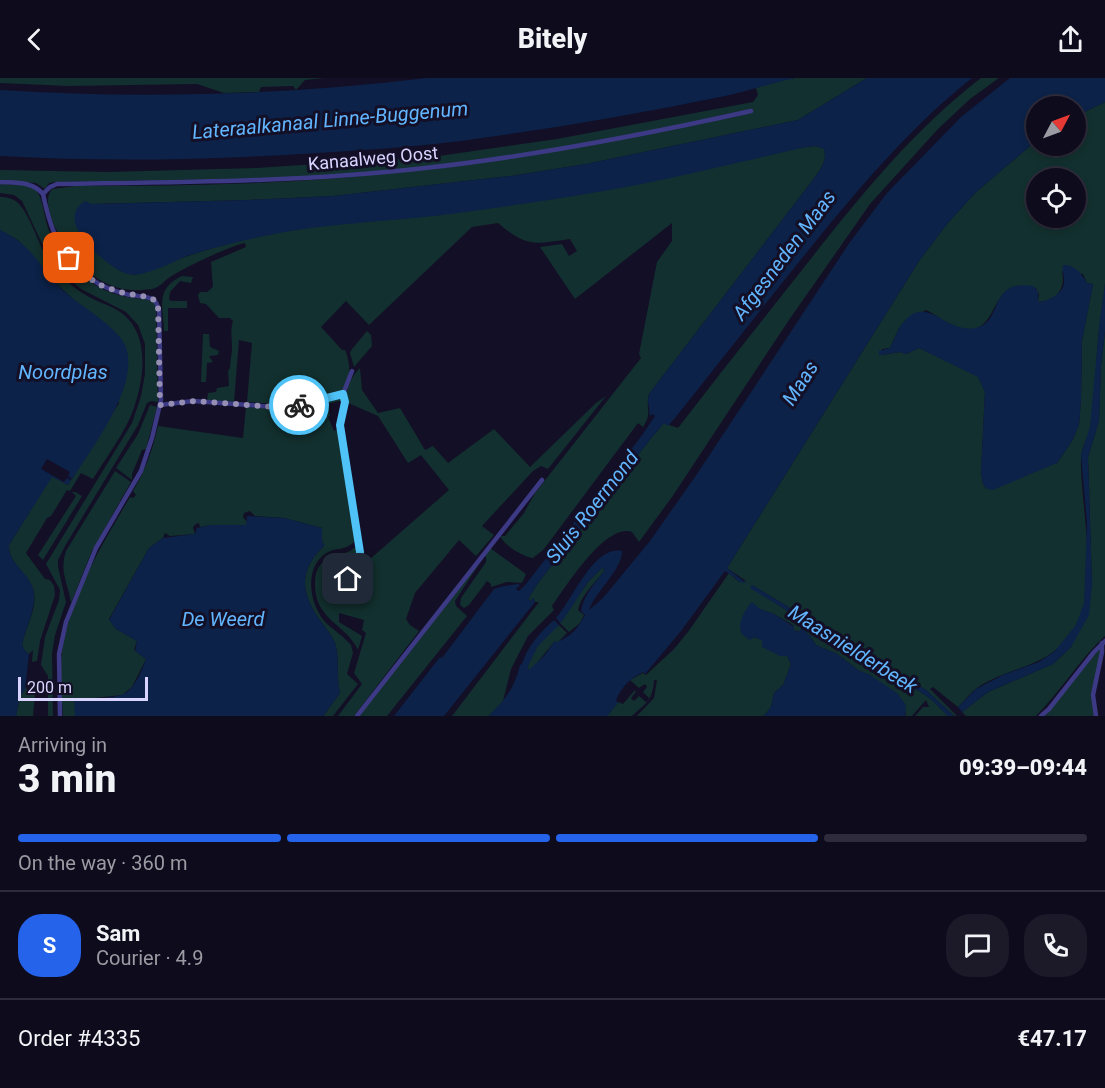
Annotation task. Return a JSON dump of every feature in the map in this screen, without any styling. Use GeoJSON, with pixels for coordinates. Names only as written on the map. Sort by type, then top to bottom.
{"type":"FeatureCollection","features":[{"type":"Feature","properties":{"kind":"street","name":"Kanaalweg Oost"},"geometry":{"type":"LineString","coordinates":[[43,194],[57,184],[254,181],[426,168],[617,140],[751,111]]}},
{"type":"Feature","properties":{"kind":"street"},"geometry":{"type":"LineString","coordinates":[[0,182],[31,185],[43,194],[47,218],[58,243],[83,274],[100,285],[120,292],[152,298],[158,305],[160,405],[141,471],[96,548],[66,622],[59,654],[60,716]]}},
{"type":"Feature","properties":{"kind":"street"},"geometry":{"type":"LineString","coordinates":[[348,579],[358,566],[360,552],[340,425],[345,402],[343,394],[352,372]]}},
{"type":"Feature","properties":{"kind":"street"},"geometry":{"type":"LineString","coordinates":[[160,405],[194,401],[289,408],[343,394]]}},
{"type":"Feature","properties":{"kind":"street"},"geometry":{"type":"LineString","coordinates":[[357,716],[542,480]]}},
{"type":"Feature","properties":{"kind":"street"},"geometry":{"type":"LineString","coordinates":[[1041,716],[1104,642]]}},
{"type":"Feature","properties":{"kind":"street"},"geometry":{"type":"LineString","coordinates":[[1096,716],[1093,695],[1104,642]]}},
{"type":"Feature","properties":{"kind":"green space"},"geometry":{"type":"Polygon","coordinates":[[[0,78],[324,78],[305,80],[296,90],[293,86],[261,87],[259,92],[224,93],[197,84],[68,86],[0,83],[0,78]]]}},
{"type":"Feature","properties":{"kind":"green space"},"geometry":{"type":"Polygon","coordinates":[[[795,78],[867,78],[798,120],[586,164],[511,176],[333,196],[92,204],[133,275],[214,248],[282,232],[806,147],[816,146],[824,149],[824,162],[817,173],[649,394],[648,418],[643,427],[638,423],[544,549],[533,558],[514,550],[500,536],[505,536],[524,513],[535,493],[641,358],[639,354],[657,262],[672,241],[672,223],[575,299],[540,247],[562,244],[569,256],[577,251],[570,239],[539,243],[516,237],[498,223],[472,227],[369,325],[346,301],[321,327],[342,350],[345,350],[347,355],[348,379],[340,394],[293,405],[247,402],[252,343],[239,340],[234,402],[207,401],[208,393],[216,392],[217,388],[229,386],[228,371],[232,353],[233,321],[230,318],[219,318],[206,304],[200,303],[198,295],[213,287],[211,262],[246,247],[245,243],[196,263],[154,289],[128,290],[115,287],[91,274],[71,255],[50,215],[49,193],[52,189],[75,186],[273,182],[438,168],[635,137],[733,117],[752,112],[752,109],[589,144],[417,168],[285,178],[55,182],[49,183],[45,189],[36,183],[0,180],[0,170],[108,172],[256,168],[439,156],[557,139],[753,102],[758,95],[756,88],[795,78]]]}},
{"type":"Feature","properties":{"kind":"green space"},"geometry":{"type":"Polygon","coordinates":[[[981,78],[999,78],[970,99],[938,129],[870,204],[789,320],[672,497],[639,542],[632,532],[622,532],[610,537],[587,559],[552,606],[554,610],[528,636],[511,669],[503,701],[489,716],[452,716],[539,602],[535,602],[533,598],[531,601],[528,599],[538,583],[652,437],[664,423],[678,428],[822,244],[885,168],[931,121],[981,78]]]}},
{"type":"Feature","properties":{"kind":"green space"},"geometry":{"type":"Polygon","coordinates":[[[1105,102],[1105,283],[1092,416],[1081,457],[1088,568],[1082,610],[1075,627],[1065,641],[1042,659],[990,680],[977,688],[958,707],[933,687],[930,689],[957,716],[954,716],[926,690],[752,585],[751,588],[903,684],[919,691],[948,716],[915,716],[923,707],[929,707],[926,700],[912,716],[905,716],[906,713],[870,675],[858,670],[837,654],[816,645],[810,636],[794,630],[793,625],[760,609],[754,637],[762,640],[762,647],[787,656],[791,664],[783,685],[774,693],[771,707],[764,716],[637,716],[654,698],[657,680],[654,680],[649,698],[643,692],[647,687],[645,684],[639,688],[630,680],[643,673],[646,675],[674,649],[729,573],[739,582],[746,581],[727,568],[919,261],[947,224],[976,192],[1026,150],[1026,156],[1086,156],[1086,111],[1105,102]],[[1062,271],[1063,283],[1059,292],[1045,301],[1038,302],[1039,294],[1036,288],[1020,286],[1008,290],[983,325],[973,329],[955,327],[926,310],[899,328],[890,348],[882,349],[881,355],[900,352],[906,354],[919,348],[978,376],[985,392],[981,472],[983,484],[987,489],[1057,463],[1072,441],[1079,425],[1082,341],[1093,284],[1087,283],[1083,274],[1062,271]]]}},
{"type":"Feature","properties":{"kind":"green space"},"geometry":{"type":"Polygon","coordinates":[[[0,184],[24,185],[36,190],[48,229],[56,245],[68,262],[88,281],[113,293],[149,300],[156,308],[158,402],[147,403],[138,425],[58,560],[66,602],[55,635],[52,653],[53,716],[48,716],[48,676],[41,665],[45,637],[59,600],[60,590],[46,564],[132,423],[145,374],[145,344],[138,325],[126,312],[81,289],[62,273],[45,250],[22,201],[14,195],[0,193],[0,184]]]}},
{"type":"Feature","properties":{"kind":"green space"},"geometry":{"type":"Polygon","coordinates":[[[0,197],[13,200],[22,207],[47,259],[61,276],[83,293],[120,312],[132,323],[138,334],[142,358],[138,396],[121,435],[93,479],[81,473],[70,491],[67,490],[26,553],[45,579],[50,580],[54,586],[55,595],[40,641],[37,661],[32,662],[33,650],[29,654],[22,645],[33,610],[33,589],[12,558],[9,545],[52,476],[68,485],[119,403],[73,299],[18,240],[0,230],[0,197]]]}},
{"type":"Feature","properties":{"kind":"green space"},"geometry":{"type":"Polygon","coordinates":[[[182,276],[193,277],[191,283],[180,281],[170,292],[169,299],[187,301],[187,308],[168,308],[168,331],[164,331],[162,299],[173,281],[182,276]]]}},
{"type":"Feature","properties":{"kind":"green space"},"geometry":{"type":"Polygon","coordinates":[[[367,331],[371,335],[372,346],[354,367],[350,353],[367,331]]]}},
{"type":"Feature","properties":{"kind":"green space"},"geometry":{"type":"Polygon","coordinates":[[[1105,331],[1105,636],[1036,716],[966,716],[962,712],[988,692],[1053,664],[1071,647],[1092,585],[1088,457],[1099,421],[1105,331]]]}},
{"type":"Feature","properties":{"kind":"green space"},"geometry":{"type":"Polygon","coordinates":[[[203,334],[209,334],[210,347],[219,351],[218,355],[209,356],[213,362],[207,363],[206,382],[201,382],[203,334]]]}},
{"type":"Feature","properties":{"kind":"green space"},"geometry":{"type":"Polygon","coordinates":[[[360,368],[362,390],[378,413],[400,408],[425,450],[433,446],[448,463],[494,429],[530,467],[606,396],[548,469],[541,466],[533,471],[482,526],[494,535],[476,556],[459,540],[415,593],[406,619],[419,631],[354,716],[338,716],[362,684],[354,673],[366,633],[362,630],[364,620],[339,613],[339,622],[362,636],[358,650],[353,641],[325,614],[316,597],[315,579],[318,568],[327,559],[351,550],[362,540],[362,554],[370,559],[449,490],[421,455],[408,463],[378,416],[346,402],[349,384],[360,368]]]}},
{"type":"Feature","properties":{"kind":"green space"},"geometry":{"type":"Polygon","coordinates":[[[342,397],[343,400],[328,404],[330,416],[328,417],[334,431],[340,428],[358,538],[344,548],[325,554],[318,561],[311,578],[313,598],[320,616],[351,645],[353,653],[347,674],[358,684],[333,716],[323,716],[340,693],[335,643],[308,599],[305,581],[310,564],[324,546],[322,528],[284,518],[255,516],[250,511],[244,513],[246,525],[200,527],[199,523],[193,527],[195,534],[170,536],[165,533],[163,538],[149,548],[109,619],[116,629],[137,641],[134,650],[146,659],[132,687],[122,695],[75,700],[75,716],[63,716],[61,660],[72,611],[98,552],[130,497],[133,498],[136,495],[133,491],[148,460],[158,426],[243,438],[246,407],[289,409],[342,397]]]}},
{"type":"Feature","properties":{"kind":"green space"},"geometry":{"type":"Polygon","coordinates":[[[150,405],[157,407],[146,449],[142,450],[132,474],[132,480],[116,468],[138,434],[150,405]]]}},
{"type":"Feature","properties":{"kind":"green space"},"geometry":{"type":"Polygon","coordinates":[[[115,471],[131,482],[92,551],[71,603],[63,565],[66,551],[115,471]]]}},
{"type":"Feature","properties":{"kind":"green space"},"geometry":{"type":"Polygon","coordinates":[[[72,492],[82,496],[43,560],[38,555],[76,496],[72,492]]]}},
{"type":"Feature","properties":{"kind":"green space"},"geometry":{"type":"Polygon","coordinates":[[[490,548],[526,574],[522,583],[507,582],[491,587],[487,581],[469,605],[464,608],[460,605],[461,598],[486,562],[484,554],[490,548]]]}},
{"type":"Feature","properties":{"kind":"green space"},"geometry":{"type":"Polygon","coordinates":[[[483,558],[455,601],[456,606],[467,616],[387,716],[359,716],[483,558]]]}},
{"type":"Feature","properties":{"kind":"green space"},"geometry":{"type":"Polygon","coordinates":[[[603,567],[604,571],[585,594],[580,604],[578,610],[584,615],[580,623],[569,632],[560,623],[588,582],[603,567]]]}},
{"type":"Feature","properties":{"kind":"green space"},"geometry":{"type":"Polygon","coordinates":[[[559,625],[567,633],[557,643],[555,641],[531,670],[528,670],[534,650],[559,625]]]}},
{"type":"Feature","properties":{"kind":"green space"},"geometry":{"type":"Polygon","coordinates":[[[1101,647],[1092,691],[1095,716],[1045,716],[1101,647]]]}},
{"type":"Feature","properties":{"kind":"green space"},"geometry":{"type":"Polygon","coordinates":[[[31,682],[36,683],[33,716],[16,716],[20,696],[25,687],[30,692],[31,682]]]}},
{"type":"Feature","properties":{"kind":"green space"},"geometry":{"type":"Polygon","coordinates":[[[635,690],[631,698],[634,701],[639,696],[646,702],[648,701],[632,716],[607,716],[618,702],[623,704],[635,690]]]}},
{"type":"Feature","properties":{"kind":"water","name":"Lateraalkanaal Linne-Buggenum"},"geometry":{"type":"Polygon","coordinates":[[[427,78],[795,78],[725,96],[627,115],[425,145],[198,159],[119,160],[0,156],[0,90],[160,95],[214,94],[321,88],[427,78]]]}},
{"type":"Feature","properties":{"kind":"water"},"geometry":{"type":"Polygon","coordinates":[[[867,78],[972,78],[930,114],[873,173],[675,418],[668,426],[664,423],[652,437],[538,583],[528,599],[531,601],[533,598],[535,602],[444,716],[394,716],[440,657],[442,658],[494,589],[518,584],[520,585],[516,589],[519,591],[526,584],[640,438],[655,416],[652,414],[650,417],[649,394],[817,173],[824,162],[824,149],[816,146],[806,147],[637,185],[548,200],[434,216],[289,231],[209,249],[138,274],[122,272],[104,260],[84,240],[75,219],[77,209],[85,201],[92,204],[333,196],[511,176],[586,164],[798,120],[867,78]]]}},
{"type":"Feature","properties":{"kind":"water","name":"Maas"},"geometry":{"type":"Polygon","coordinates":[[[1010,78],[1105,78],[1105,102],[1086,111],[1086,96],[1026,96],[1026,150],[976,192],[947,224],[919,261],[727,568],[746,583],[739,582],[725,571],[681,631],[645,674],[643,672],[623,687],[616,700],[618,703],[607,716],[489,716],[509,693],[527,652],[544,630],[554,620],[559,625],[538,646],[528,666],[529,670],[544,656],[555,641],[567,637],[580,624],[585,615],[581,611],[584,600],[604,571],[603,567],[588,582],[563,620],[560,623],[556,618],[593,565],[611,551],[622,551],[618,566],[589,610],[603,598],[650,541],[697,474],[850,242],[887,193],[961,117],[1010,78]]]}},
{"type":"Feature","properties":{"kind":"water","name":"Noordplas"},"geometry":{"type":"Polygon","coordinates":[[[0,230],[20,242],[65,292],[113,329],[124,343],[128,358],[127,376],[122,394],[103,432],[72,479],[68,476],[70,472],[47,459],[41,469],[64,482],[67,478],[71,480],[68,485],[52,477],[9,545],[12,558],[31,583],[34,596],[33,610],[22,645],[29,654],[25,690],[20,696],[16,716],[0,716],[0,230]]]}},
{"type":"Feature","properties":{"kind":"water"},"geometry":{"type":"Polygon","coordinates":[[[1063,265],[1075,268],[1087,283],[1093,284],[1082,341],[1079,425],[1072,441],[1057,463],[993,490],[987,489],[983,484],[981,472],[985,392],[978,377],[919,348],[906,354],[900,352],[879,355],[879,351],[890,348],[900,327],[910,316],[919,312],[937,316],[967,329],[986,323],[998,301],[1009,288],[1019,285],[1033,286],[1038,291],[1038,302],[1047,300],[1059,292],[1064,285],[1063,265]]]}},
{"type":"Feature","properties":{"kind":"water"},"geometry":{"type":"Polygon","coordinates":[[[1105,284],[1105,331],[1099,421],[1088,457],[1092,585],[1089,615],[1071,647],[1053,664],[988,692],[962,712],[958,707],[976,689],[1003,675],[1039,662],[1055,651],[1076,625],[1084,603],[1087,523],[1081,455],[1090,427],[1105,284]]]}},
{"type":"Feature","properties":{"kind":"water","name":"De Weerd"},"geometry":{"type":"Polygon","coordinates":[[[247,516],[284,518],[322,528],[324,546],[310,564],[305,581],[308,599],[335,643],[337,655],[340,693],[323,716],[75,716],[74,700],[123,694],[133,685],[141,672],[146,659],[135,651],[137,641],[116,629],[109,620],[149,548],[163,538],[195,534],[197,528],[211,525],[246,525],[247,516]]]}},
{"type":"Feature","properties":{"kind":"water","name":"Maasnielderbeek"},"geometry":{"type":"Polygon","coordinates":[[[752,585],[926,690],[954,716],[948,716],[919,691],[903,684],[750,588],[752,585]]]}},
{"type":"Feature","properties":{"kind":"water"},"geometry":{"type":"Polygon","coordinates":[[[752,602],[760,609],[774,614],[793,626],[794,630],[798,632],[802,628],[816,645],[837,654],[858,670],[897,693],[906,705],[905,716],[764,716],[771,707],[774,693],[783,685],[791,664],[787,656],[780,656],[762,647],[762,640],[754,637],[750,640],[742,634],[741,621],[752,602]]]}},
{"type":"Feature","properties":{"kind":"way so far"},"geometry":{"type":"LineString","coordinates":[[69,258],[83,274],[100,285],[120,292],[152,298],[158,305],[160,405],[194,401],[289,408],[299,405]]}},
{"type":"Feature","properties":{"kind":"route"},"geometry":{"type":"LineString","coordinates":[[299,405],[343,394],[344,415],[340,425],[360,552],[358,566],[348,579]]}},
{"type":"Feature","properties":{"kind":"water label","name":"Afgesneden Maas"},"geometry":{"type":"Point","coordinates":[784,255]}},
{"type":"Feature","properties":{"kind":"water label","name":"Sluis Roermond"},"geometry":{"type":"Point","coordinates":[592,507]}}]}
